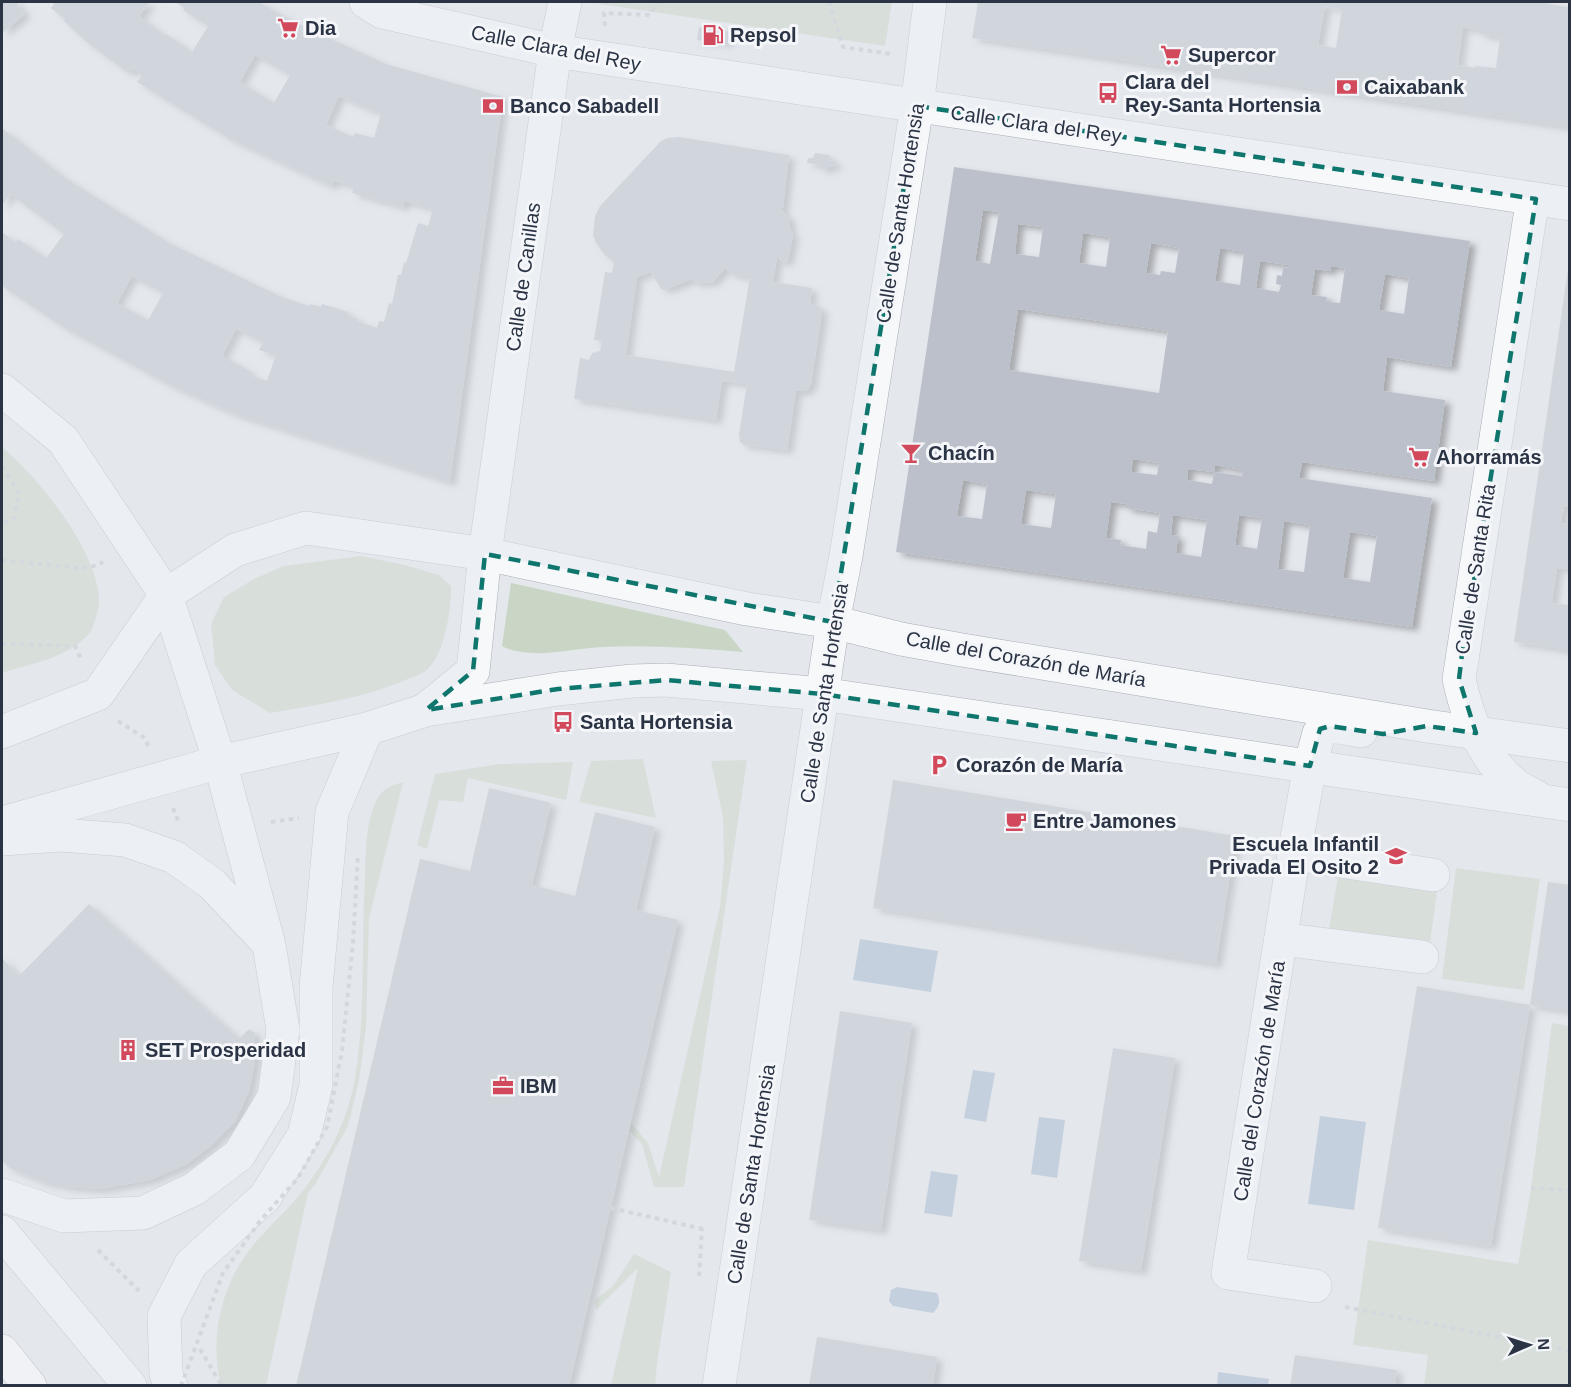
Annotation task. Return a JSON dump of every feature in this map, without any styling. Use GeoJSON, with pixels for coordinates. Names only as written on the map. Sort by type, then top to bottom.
{"type":"FeatureCollection","features":[{"type":"Feature","properties":{"kind":"highway"},"geometry":{"type":"LineString","coordinates":[[2,1352],[30,1386]]}},
{"type":"Feature","properties":{"kind":"street","name":"Calle Clara del Rey"},"geometry":{"type":"LineString","coordinates":[[366,2],[382,12],[555,51],[1569,204]]}},
{"type":"Feature","properties":{"kind":"street","name":"Calle de Canillas"},"geometry":{"type":"LineString","coordinates":[[485,554],[555,51],[565,2]]}},
{"type":"Feature","properties":{"kind":"street","name":"Calle de Santa Hortensia"},"geometry":{"type":"LineString","coordinates":[[719,1386],[833,622],[848,544],[917,106],[930,2]]}},
{"type":"Feature","properties":{"kind":"street","name":"Calle de Santa Rita"},"geometry":{"type":"LineString","coordinates":[[1536,199],[1530,216],[1459,679],[1464,703],[1476,733],[1494,763],[1514,784],[1557,803]]}},
{"type":"Feature","properties":{"kind":"street"},"geometry":{"type":"LineString","coordinates":[[2,390],[63,440],[166,595],[220,762],[269,945],[283,1030],[274,1097],[239,1155],[194,1189],[143,1213],[64,1216],[2,1196]]}},
{"type":"Feature","properties":{"kind":"street","name":"Calle del Corazón de María"},"geometry":{"type":"LineString","coordinates":[[166,595],[235,550],[306,528],[485,554],[747,609],[833,622],[902,639],[962,650],[1427,726],[1569,746]]}},
{"type":"Feature","properties":{"kind":"street"},"geometry":{"type":"LineString","coordinates":[[426,710],[473,671],[485,554]]}},
{"type":"Feature","properties":{"kind":"street"},"geometry":{"type":"LineString","coordinates":[[2,732],[98,694],[166,595]]}},
{"type":"Feature","properties":{"kind":"street"},"geometry":{"type":"LineString","coordinates":[[2,823],[220,762],[367,729],[426,710],[558,688],[666,680],[822,694],[1557,803]]}},
{"type":"Feature","properties":{"kind":"street","name":"Calle del Corazón de María"},"geometry":{"type":"LineString","coordinates":[[1315,1287],[1228,1273],[1310,766],[1319,733],[1330,726],[1383,734],[1410,733],[1427,726]]}},
{"type":"Feature","properties":{"kind":"street"},"geometry":{"type":"LineString","coordinates":[[171,1386],[166,1374],[164,1316],[191,1264],[265,1197],[304,1135],[316,1085],[316,987],[332,812],[367,729]]}},
{"type":"Feature","properties":{"kind":"street"},"geometry":{"type":"LineString","coordinates":[[2,839],[61,835],[125,840],[174,857],[212,884],[269,945]]}},
{"type":"Feature","properties":{"kind":"street"},"geometry":{"type":"LineString","coordinates":[[1294,854],[1434,875]]}},
{"type":"Feature","properties":{"kind":"street"},"geometry":{"type":"LineString","coordinates":[[1281,939],[1422,957]]}},
{"type":"Feature","properties":{"kind":"street"},"geometry":{"type":"LineString","coordinates":[[2,1232],[130,1386]]}},
{"type":"Feature","properties":{"kind":"path"},"geometry":{"type":"LineString","coordinates":[[650,15],[657,2]]}},
{"type":"Feature","properties":{"kind":"path"},"geometry":{"type":"LineString","coordinates":[[829,2],[843,47],[923,58]]}},
{"type":"Feature","properties":{"kind":"path"},"geometry":{"type":"LineString","coordinates":[[2,467],[19,493],[14,518],[2,524]]}},
{"type":"Feature","properties":{"kind":"path"},"geometry":{"type":"LineString","coordinates":[[2,560],[91,567],[134,548]]}},
{"type":"Feature","properties":{"kind":"path"},"geometry":{"type":"LineString","coordinates":[[2,644],[75,646],[98,694]]}},
{"type":"Feature","properties":{"kind":"path"},"geometry":{"type":"LineString","coordinates":[[181,1386],[224,1273],[260,1221],[298,1178],[327,1127],[342,1051],[353,943],[358,854]]}},
{"type":"Feature","properties":{"kind":"path"},"geometry":{"type":"LineString","coordinates":[[1531,1188],[1569,1190]]}},
{"type":"Feature","properties":{"kind":"path"},"geometry":{"type":"LineString","coordinates":[[611,1208],[741,1238]]}},
{"type":"Feature","properties":{"kind":"path"},"geometry":{"type":"LineString","coordinates":[[64,1216],[164,1316]]}},
{"type":"Feature","properties":{"kind":"path"},"geometry":{"type":"LineString","coordinates":[[1345,1307],[1569,1351]]}},
{"type":"Feature","properties":{"kind":"path"},"geometry":{"type":"LineString","coordinates":[[197,1343],[222,1386]]}},
{"type":"Feature","properties":{"kind":"highlighted area"},"geometry":{"type":"Polygon","coordinates":[[[917,106],[1536,199],[1459,679],[1476,733],[1427,726],[1383,734],[1330,726],[1320,729],[1310,766],[822,694],[666,680],[558,689],[426,710],[473,671],[485,554],[833,622],[917,106]]]}},
{"type":"Feature","properties":{"kind":"green space"},"geometry":{"type":"Polygon","coordinates":[[[599,2],[892,2],[885,46],[599,4],[599,2]]]}},
{"type":"Feature","properties":{"kind":"green space"},"geometry":{"type":"Polygon","coordinates":[[[2,447],[33,477],[79,540],[97,584],[99,604],[92,630],[80,642],[60,655],[2,673],[2,447]]]}},
{"type":"Feature","properties":{"kind":"green space"},"geometry":{"type":"Polygon","coordinates":[[[361,556],[439,575],[451,586],[450,607],[442,645],[431,665],[424,672],[392,686],[340,700],[270,713],[232,690],[215,665],[211,624],[224,597],[254,579],[283,566],[361,556]]]}},
{"type":"Feature","properties":{"kind":"green space"},"geometry":{"type":"Polygon","coordinates":[[[511,583],[725,630],[743,652],[638,646],[538,653],[513,650],[502,646],[511,583]]]}},
{"type":"Feature","properties":{"kind":"green space"},"geometry":{"type":"Polygon","coordinates":[[[643,759],[656,818],[579,802],[591,761],[643,759]]]}},
{"type":"Feature","properties":{"kind":"green space"},"geometry":{"type":"Polygon","coordinates":[[[747,760],[684,1187],[654,1187],[642,1144],[629,1131],[631,1123],[648,1143],[659,1177],[720,907],[724,862],[723,817],[711,761],[747,760]]]}},
{"type":"Feature","properties":{"kind":"green space"},"geometry":{"type":"Polygon","coordinates":[[[573,762],[566,800],[468,778],[463,802],[439,800],[427,849],[417,845],[435,774],[500,764],[573,762]]]}},
{"type":"Feature","properties":{"kind":"green space"},"geometry":{"type":"Polygon","coordinates":[[[403,782],[369,918],[366,1027],[359,1081],[348,1126],[308,1193],[266,1385],[221,1385],[216,1352],[217,1335],[219,1318],[229,1286],[245,1256],[298,1197],[314,1175],[330,1150],[348,1108],[355,1078],[361,1028],[368,827],[379,795],[388,788],[403,782]]]}},
{"type":"Feature","properties":{"kind":"green space"},"geometry":{"type":"Polygon","coordinates":[[[1456,868],[1540,879],[1524,990],[1442,979],[1456,868]]]}},
{"type":"Feature","properties":{"kind":"green space"},"geometry":{"type":"Polygon","coordinates":[[[1339,871],[1438,886],[1429,949],[1328,935],[1339,871]]]}},
{"type":"Feature","properties":{"kind":"green space"},"geometry":{"type":"Polygon","coordinates":[[[1552,1023],[1570,1026],[1569,1385],[1424,1385],[1428,1355],[1353,1345],[1368,1240],[1518,1264],[1531,1188],[1552,1023]]]}},
{"type":"Feature","properties":{"kind":"green space"},"geometry":{"type":"Polygon","coordinates":[[[634,1254],[671,1272],[655,1385],[611,1385],[638,1268],[596,1310],[595,1300],[613,1286],[634,1254]]]}},
{"type":"Feature","properties":{"kind":"water"},"geometry":{"type":"Polygon","coordinates":[[[860,939],[938,951],[931,992],[853,980],[860,939]]]}},
{"type":"Feature","properties":{"kind":"water"},"geometry":{"type":"Polygon","coordinates":[[[973,1070],[995,1073],[986,1122],[964,1118],[973,1070]]]}},
{"type":"Feature","properties":{"kind":"water"},"geometry":{"type":"Polygon","coordinates":[[[1320,1116],[1366,1122],[1354,1210],[1308,1204],[1320,1116]]]}},
{"type":"Feature","properties":{"kind":"water"},"geometry":{"type":"Polygon","coordinates":[[[1039,1117],[1065,1120],[1057,1178],[1031,1174],[1039,1117]]]}},
{"type":"Feature","properties":{"kind":"water"},"geometry":{"type":"Polygon","coordinates":[[[931,1171],[958,1175],[952,1217],[924,1213],[931,1171]]]}},
{"type":"Feature","properties":{"kind":"water"},"geometry":{"type":"Polygon","coordinates":[[[897,1287],[937,1293],[938,1306],[933,1313],[893,1306],[889,1301],[891,1290],[897,1287]]]}},
{"type":"Feature","properties":{"kind":"water"},"geometry":{"type":"Polygon","coordinates":[[[1218,1372],[1269,1379],[1268,1385],[1217,1385],[1218,1372]]]}},
{"type":"Feature","properties":{"kind":"building"},"geometry":{"type":"Polygon","coordinates":[[[2,2],[20,2],[17,4],[25,14],[2,33],[2,2]]]}},
{"type":"Feature","properties":{"kind":"building"},"geometry":{"type":"Polygon","coordinates":[[[52,2],[150,2],[139,16],[165,36],[166,34],[192,52],[208,26],[183,10],[184,8],[176,2],[259,2],[296,23],[386,64],[503,97],[450,482],[232,413],[174,387],[63,327],[2,286],[2,232],[16,243],[18,239],[46,258],[64,234],[10,194],[2,206],[2,128],[63,177],[171,244],[282,297],[309,306],[310,304],[321,307],[322,304],[348,312],[347,315],[358,319],[357,321],[377,328],[379,321],[384,322],[389,303],[392,304],[398,275],[401,275],[404,262],[406,263],[418,223],[428,226],[433,209],[405,201],[403,207],[352,193],[354,186],[334,181],[331,186],[230,139],[137,82],[142,76],[136,71],[126,71],[89,44],[51,8],[54,4],[52,2]],[[255,55],[240,82],[274,103],[290,75],[255,55]],[[339,96],[326,125],[353,137],[355,133],[374,138],[381,113],[339,96]],[[132,276],[117,303],[148,320],[163,293],[132,276]],[[236,329],[222,356],[250,371],[249,375],[267,381],[276,355],[259,350],[263,342],[236,329]]]}},
{"type":"Feature","properties":{"kind":"building"},"geometry":{"type":"Polygon","coordinates":[[[978,2],[1548,2],[1548,4],[1569,7],[1569,127],[972,38],[978,2]],[[1325,6],[1318,45],[1336,48],[1342,9],[1325,6]],[[1463,27],[1458,65],[1496,68],[1500,37],[1480,34],[1480,30],[1463,27]]]}},
{"type":"Feature","properties":{"kind":"building","name":"Repsol"},"geometry":{"type":"Polygon","coordinates":[[[699,27],[729,31],[728,43],[697,40],[699,27]]]}},
{"type":"Feature","properties":{"kind":"building"},"geometry":{"type":"Polygon","coordinates":[[[679,137],[789,155],[781,209],[790,220],[789,226],[793,235],[788,260],[783,263],[777,257],[773,282],[812,288],[810,303],[820,307],[822,312],[811,384],[807,391],[796,391],[787,450],[744,445],[740,442],[739,434],[747,384],[722,381],[716,420],[574,399],[580,358],[589,360],[592,353],[600,351],[602,341],[594,340],[605,272],[612,273],[614,262],[596,243],[593,235],[595,216],[600,206],[661,141],[679,137]],[[725,268],[713,282],[695,283],[692,279],[667,289],[661,289],[651,272],[637,277],[626,355],[734,372],[750,277],[731,274],[725,268]]]}},
{"type":"Feature","properties":{"kind":"building"},"geometry":{"type":"Polygon","coordinates":[[[815,153],[829,155],[829,160],[836,161],[835,167],[829,166],[827,170],[820,169],[821,165],[807,163],[808,158],[813,158],[815,153]]]}},
{"type":"Feature","properties":{"kind":"building"},"geometry":{"type":"Polygon","coordinates":[[[954,167],[1470,241],[1451,367],[1387,357],[1383,391],[1445,400],[1434,481],[1302,462],[1299,478],[1432,498],[1412,627],[896,552],[954,167]],[[983,210],[975,261],[990,264],[999,212],[983,210]],[[1018,224],[1015,254],[1039,257],[1043,227],[1018,224]],[[1083,233],[1079,263],[1106,267],[1110,237],[1083,233]],[[1151,243],[1146,273],[1160,275],[1161,271],[1175,273],[1179,248],[1151,243]],[[1220,248],[1215,281],[1240,285],[1244,252],[1220,248]],[[1260,261],[1256,288],[1279,292],[1281,285],[1276,284],[1277,275],[1282,276],[1283,267],[1288,268],[1288,265],[1260,261]],[[1331,266],[1330,271],[1315,269],[1311,295],[1327,297],[1326,302],[1340,303],[1345,268],[1331,266]],[[1385,274],[1379,310],[1404,314],[1409,278],[1385,274]],[[1018,309],[1009,370],[1159,393],[1168,331],[1018,309]],[[1133,459],[1131,472],[1157,475],[1159,463],[1133,459]],[[1215,465],[1214,472],[1242,476],[1243,470],[1215,465]],[[1188,469],[1187,480],[1212,484],[1214,472],[1188,469]],[[963,480],[957,516],[982,519],[987,484],[963,480]],[[1026,490],[1021,524],[1051,528],[1056,494],[1026,490]],[[1111,502],[1106,538],[1121,540],[1120,545],[1146,549],[1148,531],[1157,533],[1160,513],[1126,508],[1127,504],[1111,502]],[[1173,515],[1171,535],[1178,536],[1176,553],[1201,557],[1207,520],[1173,515]],[[1239,515],[1235,545],[1257,549],[1262,518],[1239,515]],[[1284,521],[1278,569],[1304,572],[1310,525],[1284,521]],[[1350,532],[1343,578],[1370,582],[1377,536],[1350,532]]]}},
{"type":"Feature","properties":{"kind":"building"},"geometry":{"type":"Polygon","coordinates":[[[1568,269],[1569,507],[1564,506],[1561,523],[1569,524],[1569,569],[1557,568],[1552,603],[1569,605],[1569,650],[1514,642],[1568,269]]]}},
{"type":"Feature","properties":{"kind":"building"},"geometry":{"type":"Polygon","coordinates":[[[893,780],[1236,836],[1216,964],[873,908],[893,780]]]}},
{"type":"Feature","properties":{"kind":"building","name":"IBM"},"geometry":{"type":"Polygon","coordinates":[[[489,788],[551,803],[532,885],[575,896],[595,812],[655,827],[636,910],[678,920],[569,1386],[296,1386],[420,859],[470,871],[489,788]]]}},
{"type":"Feature","properties":{"kind":"building"},"geometry":{"type":"Polygon","coordinates":[[[1548,882],[1569,885],[1569,1011],[1530,1005],[1548,882]]]}},
{"type":"Feature","properties":{"kind":"building","name":"SET Prosperidad"},"geometry":{"type":"Polygon","coordinates":[[[89,904],[239,1039],[249,1029],[255,1033],[255,1061],[249,1091],[235,1122],[212,1145],[187,1164],[150,1180],[100,1189],[70,1187],[41,1181],[10,1168],[2,1161],[2,958],[19,976],[89,904]]]}},
{"type":"Feature","properties":{"kind":"building"},"geometry":{"type":"Polygon","coordinates":[[[1417,986],[1530,1005],[1491,1246],[1378,1228],[1417,986]]]}},
{"type":"Feature","properties":{"kind":"building"},"geometry":{"type":"Polygon","coordinates":[[[840,1011],[912,1023],[881,1230],[809,1220],[840,1011]]]}},
{"type":"Feature","properties":{"kind":"building"},"geometry":{"type":"Polygon","coordinates":[[[1113,1048],[1175,1058],[1141,1271],[1079,1261],[1113,1048]]]}},
{"type":"Feature","properties":{"kind":"building"},"geometry":{"type":"Polygon","coordinates":[[[817,1337],[937,1357],[933,1386],[809,1386],[817,1337]]]}},
{"type":"Feature","properties":{"kind":"building"},"geometry":{"type":"Polygon","coordinates":[[[1295,1355],[1397,1370],[1395,1386],[1290,1386],[1295,1355]]]}},
{"type":"Feature","properties":{"kind":"place","name":"Dia"},"geometry":{"type":"Point","coordinates":[288,28]}},
{"type":"Feature","properties":{"kind":"place","name":"Repsol"},"geometry":{"type":"Point","coordinates":[713,35]}},
{"type":"Feature","properties":{"kind":"place","name":"Supercor"},"geometry":{"type":"Point","coordinates":[1171,55]}},
{"type":"Feature","properties":{"kind":"place","name":"Caixabank"},"geometry":{"type":"Point","coordinates":[1347,87]}},
{"type":"Feature","properties":{"kind":"place","name":"Clara del Rey-Santa Hortensia"},"geometry":{"type":"Point","coordinates":[1108,93]}},
{"type":"Feature","properties":{"kind":"place","name":"Banco Sabadell"},"geometry":{"type":"Point","coordinates":[493,106]}},
{"type":"Feature","properties":{"kind":"place","name":"Chacín"},"geometry":{"type":"Point","coordinates":[911,453]}},
{"type":"Feature","properties":{"kind":"place","name":"Ahorramás"},"geometry":{"type":"Point","coordinates":[1419,457]}},
{"type":"Feature","properties":{"kind":"place","name":"Santa Hortensia"},"geometry":{"type":"Point","coordinates":[563,722]}},
{"type":"Feature","properties":{"kind":"place","name":"Corazón de María"},"geometry":{"type":"Point","coordinates":[939,765]}},
{"type":"Feature","properties":{"kind":"place","name":"Entre Jamones"},"geometry":{"type":"Point","coordinates":[1016,821]}},
{"type":"Feature","properties":{"kind":"place","name":"Escuela Infantil Privada El Osito 2"},"geometry":{"type":"Point","coordinates":[1396,856]}},
{"type":"Feature","properties":{"kind":"place","name":"SET Prosperidad"},"geometry":{"type":"Point","coordinates":[128,1050]}},
{"type":"Feature","properties":{"kind":"place","name":"IBM"},"geometry":{"type":"Point","coordinates":[503,1086]}}]}
